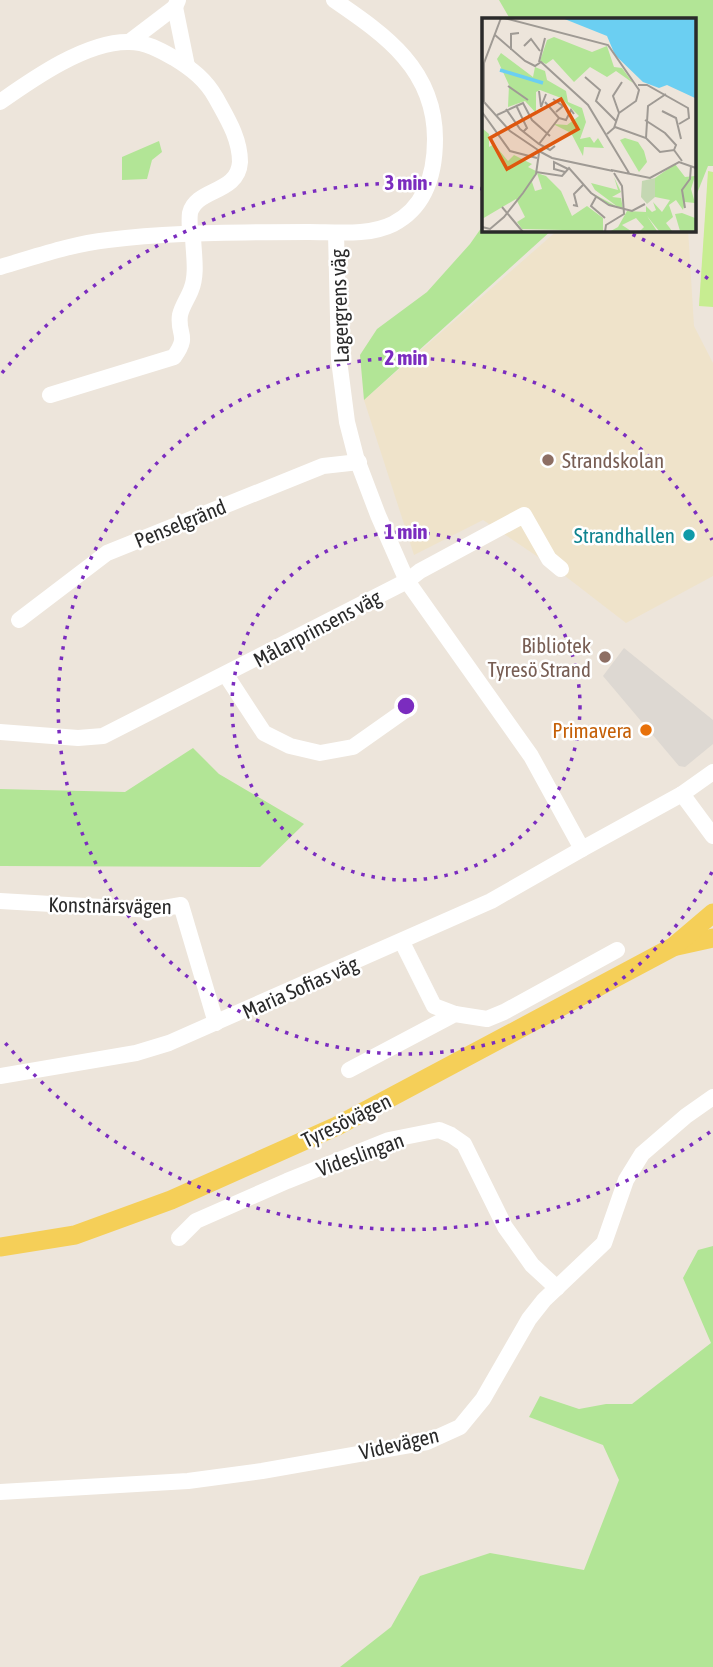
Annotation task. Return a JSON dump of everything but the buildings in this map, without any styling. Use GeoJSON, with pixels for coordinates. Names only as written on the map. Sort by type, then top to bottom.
{"type":"FeatureCollection","features":[{"type":"Feature","properties":{"kind":"main road","name":"Tyresövägen"},"geometry":{"type":"LineString","coordinates":[[0,1247],[75,1235],[171,1199],[337,1126],[673,947],[713,914]]}},
{"type":"Feature","properties":{"kind":"main road","name":"Tyresövägen"},"geometry":{"type":"LineString","coordinates":[[673,947],[713,938]]}},
{"type":"Feature","properties":{"kind":"street"},"geometry":{"type":"LineString","coordinates":[[334,0],[395,45],[425,91],[433,112],[435,134],[432,176],[425,193],[411,211],[391,225],[376,230],[336,233]]}},
{"type":"Feature","properties":{"kind":"street"},"geometry":{"type":"LineString","coordinates":[[129,42],[177,4],[187,66]]}},
{"type":"Feature","properties":{"kind":"street"},"geometry":{"type":"LineString","coordinates":[[0,102],[27,83],[71,59],[103,46],[129,42],[156,48],[187,66],[208,83],[239,147],[240,165],[230,183],[200,199],[190,213],[195,272],[192,288],[179,319],[184,337],[182,346],[174,357],[50,395]]}},
{"type":"Feature","properties":{"kind":"street","name":"Lagergrens väg"},"geometry":{"type":"LineString","coordinates":[[0,267],[107,240],[191,234],[336,233],[340,360],[347,422],[378,515],[407,581],[531,756],[582,849]]}},
{"type":"Feature","properties":{"kind":"street","name":"Penselgränd"},"geometry":{"type":"LineString","coordinates":[[19,620],[107,553],[323,466],[359,463]]}},
{"type":"Feature","properties":{"kind":"street"},"geometry":{"type":"LineString","coordinates":[[407,581],[420,571],[524,516],[549,559],[561,569]]}},
{"type":"Feature","properties":{"kind":"street","name":"Målarprinsens väg"},"geometry":{"type":"LineString","coordinates":[[0,732],[78,738],[103,736],[407,581]]}},
{"type":"Feature","properties":{"kind":"street","name":"Målarprinsens väg"},"geometry":{"type":"LineString","coordinates":[[226,675],[264,733],[290,746],[320,753],[353,747],[404,711]]}},
{"type":"Feature","properties":{"kind":"street"},"geometry":{"type":"LineString","coordinates":[[582,849],[682,794],[713,772]]}},
{"type":"Feature","properties":{"kind":"street"},"geometry":{"type":"LineString","coordinates":[[682,794],[713,836]]}},
{"type":"Feature","properties":{"kind":"street","name":"Maria Sofias väg"},"geometry":{"type":"LineString","coordinates":[[0,1076],[136,1054],[169,1044],[491,901],[582,849]]}},
{"type":"Feature","properties":{"kind":"street","name":"Konstnärsvägen"},"geometry":{"type":"LineString","coordinates":[[0,901],[153,910],[181,905],[216,1023]]}},
{"type":"Feature","properties":{"kind":"street"},"geometry":{"type":"LineString","coordinates":[[402,942],[434,1006],[455,1014],[487,1019],[505,1012],[617,950]]}},
{"type":"Feature","properties":{"kind":"street"},"geometry":{"type":"LineString","coordinates":[[349,1070],[455,1014]]}},
{"type":"Feature","properties":{"kind":"street","name":"Videvägen"},"geometry":{"type":"LineString","coordinates":[[0,1492],[188,1481],[262,1471],[427,1441],[460,1427],[476,1410],[529,1319],[604,1243],[626,1180],[642,1154],[713,1097]]}},
{"type":"Feature","properties":{"kind":"street","name":"Videslingan"},"geometry":{"type":"LineString","coordinates":[[179,1238],[196,1221],[302,1175],[389,1140],[439,1130],[464,1144],[505,1227],[532,1265],[557,1288]]}},
{"type":"Feature","properties":{"kind":"shaded area","name":"Strandskolan"},"geometry":{"type":"Polygon","coordinates":[[[557,231],[688,231],[694,326],[713,363],[713,576],[626,623],[556,569],[483,520],[414,555],[364,400],[557,231]]]}},
{"type":"Feature","properties":{"kind":"shaded area"},"geometry":{"type":"Polygon","coordinates":[[[624,648],[713,720],[713,744],[685,767],[679,766],[603,676],[624,648]]]}},
{"type":"Feature","properties":{"kind":"green space"},"geometry":{"type":"Polygon","coordinates":[[[499,0],[713,0],[713,166],[708,166],[696,196],[696,18],[509,18],[499,0]]]}},
{"type":"Feature","properties":{"kind":"green space"},"geometry":{"type":"Polygon","coordinates":[[[159,141],[162,152],[152,160],[147,179],[122,180],[122,157],[159,141]]]}},
{"type":"Feature","properties":{"kind":"green space"},"geometry":{"type":"Polygon","coordinates":[[[708,171],[713,172],[713,307],[699,306],[708,171]]]}},
{"type":"Feature","properties":{"kind":"green space"},"geometry":{"type":"Polygon","coordinates":[[[482,227],[482,231],[551,231],[364,400],[360,355],[377,329],[427,292],[482,227]]]}},
{"type":"Feature","properties":{"kind":"green space"},"geometry":{"type":"Polygon","coordinates":[[[193,748],[219,774],[304,824],[260,867],[0,866],[0,789],[125,792],[193,748]]]}},
{"type":"Feature","properties":{"kind":"green space"},"geometry":{"type":"Polygon","coordinates":[[[713,1246],[713,1667],[340,1667],[391,1627],[420,1576],[490,1553],[584,1570],[619,1480],[603,1445],[529,1417],[540,1396],[579,1409],[606,1404],[632,1404],[711,1343],[683,1278],[698,1250],[713,1246]]]}},
{"type":"Feature","properties":{"kind":"place","name":"Strandskolan"},"geometry":{"type":"Point","coordinates":[548,460]}},
{"type":"Feature","properties":{"kind":"place","name":"Strandhallen"},"geometry":{"type":"Point","coordinates":[689,535]}},
{"type":"Feature","properties":{"kind":"place","name":"Bibliotek Tyresö Strand"},"geometry":{"type":"Point","coordinates":[605,657]}},
{"type":"Feature","properties":{"kind":"place","name":"Primavera"},"geometry":{"type":"Point","coordinates":[646,730]}}]}
